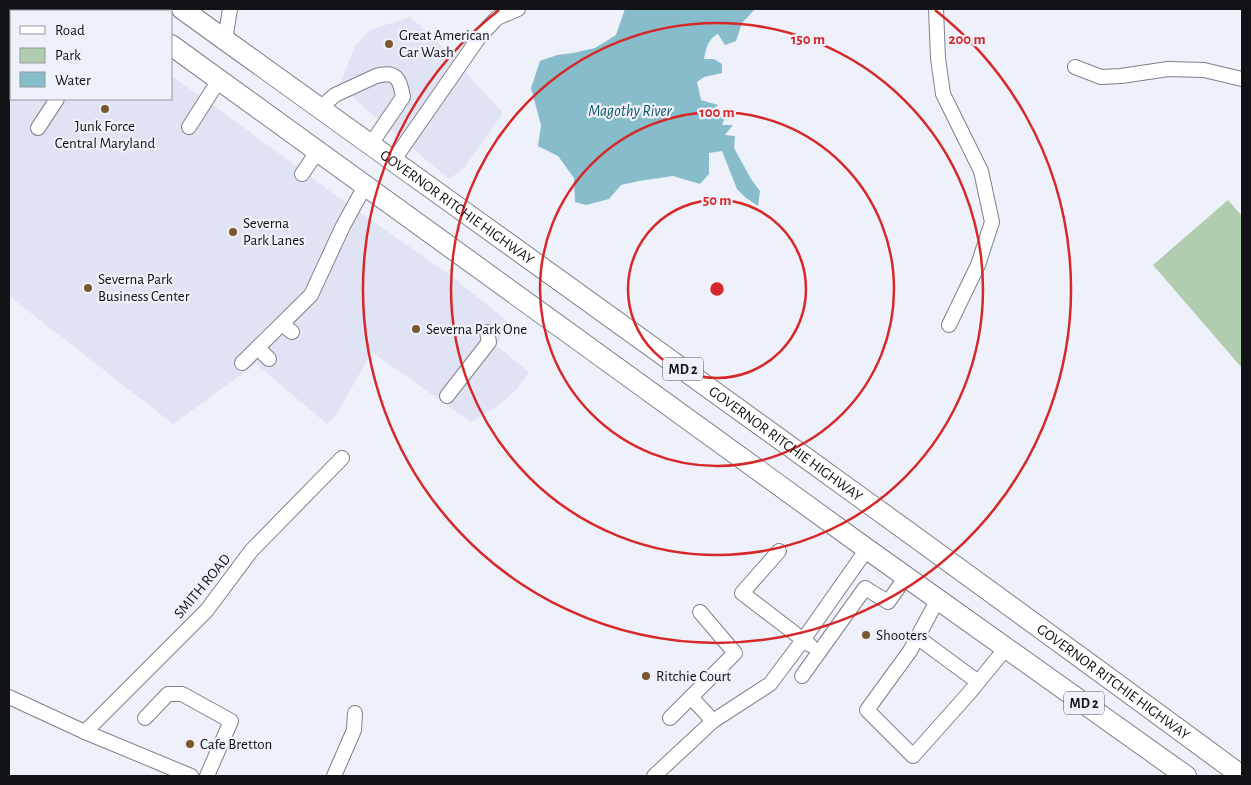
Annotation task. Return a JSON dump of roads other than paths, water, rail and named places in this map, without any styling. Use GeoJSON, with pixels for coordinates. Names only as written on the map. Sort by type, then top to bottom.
{"type":"FeatureCollection","features":[{"type":"Feature","properties":{"kind":"highway","name":"GOVERNOR RITCHIE HIGHWAY"},"geometry":{"type":"LineString","coordinates":[[182,9],[818,466],[1242,776]]}},
{"type":"Feature","properties":{"kind":"highway","name":"MD 2"},"geometry":{"type":"LineString","coordinates":[[172,46],[906,577],[1186,776]]}},
{"type":"Feature","properties":{"kind":"highway"},"geometry":{"type":"LineString","coordinates":[[1161,758],[1182,731]]}},
{"type":"Feature","properties":{"kind":"street"},"geometry":{"type":"LineString","coordinates":[[225,40],[230,9]]}},
{"type":"Feature","properties":{"kind":"street"},"geometry":{"type":"LineString","coordinates":[[393,161],[498,13],[518,9]]}},
{"type":"Feature","properties":{"kind":"street"},"geometry":{"type":"LineString","coordinates":[[936,9],[938,58],[943,94],[981,171],[992,222],[978,265],[948,326]]}},
{"type":"Feature","properties":{"kind":"street"},"geometry":{"type":"LineString","coordinates":[[1075,67],[1101,77],[1168,69],[1204,70],[1242,79]]}},
{"type":"Feature","properties":{"kind":"street"},"geometry":{"type":"LineString","coordinates":[[320,108],[335,95],[369,79],[383,74],[390,73],[393,75],[401,86],[403,97],[371,144]]}},
{"type":"Feature","properties":{"kind":"street"},"geometry":{"type":"LineString","coordinates":[[189,127],[219,80]]}},
{"type":"Feature","properties":{"kind":"street"},"geometry":{"type":"LineString","coordinates":[[38,128],[56,100]]}},
{"type":"Feature","properties":{"kind":"street"},"geometry":{"type":"LineString","coordinates":[[302,174],[318,152]]}},
{"type":"Feature","properties":{"kind":"street"},"geometry":{"type":"LineString","coordinates":[[242,363],[258,348],[287,328],[310,294],[365,186]]}},
{"type":"Feature","properties":{"kind":"street"},"geometry":{"type":"LineString","coordinates":[[447,396],[489,342],[487,332]]}},
{"type":"Feature","properties":{"kind":"street"},"geometry":{"type":"LineString","coordinates":[[258,348],[269,359]]}},
{"type":"Feature","properties":{"kind":"street","name":"SMITH ROAD"},"geometry":{"type":"LineString","coordinates":[[85,732],[207,610],[251,551],[342,458]]}},
{"type":"Feature","properties":{"kind":"street"},"geometry":{"type":"LineString","coordinates":[[654,776],[713,721],[770,684],[867,548]]}},
{"type":"Feature","properties":{"kind":"street"},"geometry":{"type":"LineString","coordinates":[[779,551],[742,593],[820,652]]}},
{"type":"Feature","properties":{"kind":"street"},"geometry":{"type":"LineString","coordinates":[[802,676],[865,588],[888,602],[906,577]]}},
{"type":"Feature","properties":{"kind":"street"},"geometry":{"type":"LineString","coordinates":[[938,599],[910,651],[867,710],[913,756],[1006,648]]}},
{"type":"Feature","properties":{"kind":"street"},"geometry":{"type":"LineString","coordinates":[[670,718],[735,653],[700,612]]}},
{"type":"Feature","properties":{"kind":"street"},"geometry":{"type":"LineString","coordinates":[[917,637],[978,682]]}},
{"type":"Feature","properties":{"kind":"street"},"geometry":{"type":"LineString","coordinates":[[145,718],[168,694],[182,694],[231,721],[207,776]]}},
{"type":"Feature","properties":{"kind":"street"},"geometry":{"type":"LineString","coordinates":[[9,697],[85,732],[191,776]]}},
{"type":"Feature","properties":{"kind":"street"},"geometry":{"type":"LineString","coordinates":[[691,697],[713,721]]}},
{"type":"Feature","properties":{"kind":"street"},"geometry":{"type":"LineString","coordinates":[[334,776],[354,730],[355,713]]}},
{"type":"Feature","properties":{"kind":"water","name":"Magothy River"},"geometry":{"type":"Polygon","coordinates":[[[625,9],[755,9],[742,23],[736,41],[725,45],[718,34],[712,38],[704,59],[714,59],[722,64],[722,73],[704,77],[697,82],[701,100],[718,105],[709,114],[726,115],[722,125],[733,125],[725,135],[735,136],[734,148],[760,191],[758,206],[737,189],[722,151],[709,153],[709,174],[700,184],[673,176],[621,185],[609,199],[586,205],[575,202],[574,178],[558,156],[538,146],[541,125],[531,88],[540,61],[557,55],[595,48],[616,35],[625,9]]]}},
{"type":"Feature","properties":{"kind":"place","name":"Great American Car Wash"},"geometry":{"type":"Point","coordinates":[389,44]}},
{"type":"Feature","properties":{"kind":"place","name":"Junk Force Central Maryland"},"geometry":{"type":"Point","coordinates":[105,109]}},
{"type":"Feature","properties":{"kind":"place","name":"Severna Park Lanes"},"geometry":{"type":"Point","coordinates":[233,232]}},
{"type":"Feature","properties":{"kind":"place","name":"Severna Park Business Center"},"geometry":{"type":"Point","coordinates":[88,288]}},
{"type":"Feature","properties":{"kind":"place","name":"Severna Park One"},"geometry":{"type":"Point","coordinates":[416,329]}},
{"type":"Feature","properties":{"kind":"place","name":"Shooters"},"geometry":{"type":"Point","coordinates":[866,635]}},
{"type":"Feature","properties":{"kind":"place","name":"Ritchie Court"},"geometry":{"type":"Point","coordinates":[646,676]}},
{"type":"Feature","properties":{"kind":"place","name":"Cafe Bretton"},"geometry":{"type":"Point","coordinates":[190,744]}}]}
